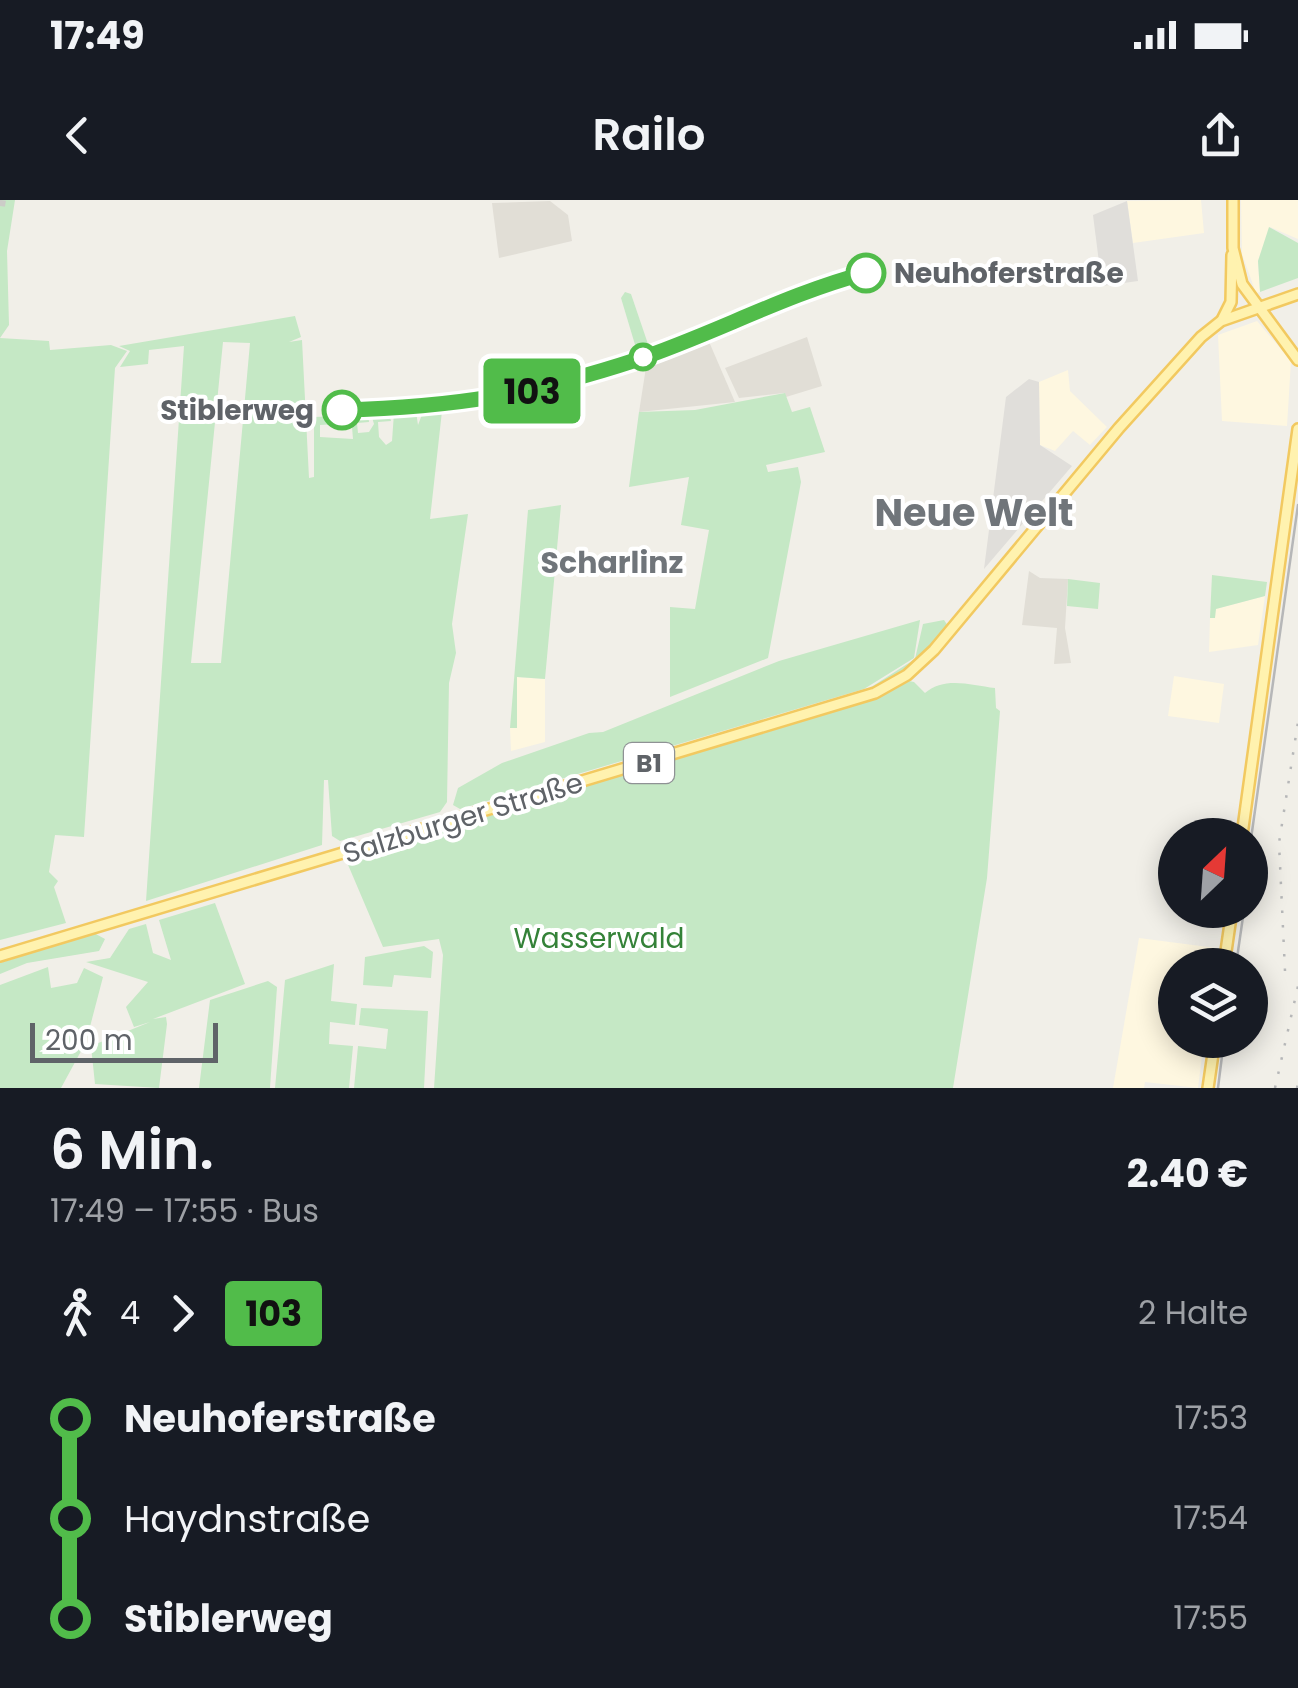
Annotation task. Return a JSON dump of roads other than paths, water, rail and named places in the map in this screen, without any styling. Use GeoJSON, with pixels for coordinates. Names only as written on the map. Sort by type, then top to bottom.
{"type":"FeatureCollection","features":[{"type":"Feature","properties":{"kind":"main road"},"geometry":{"type":"LineString","coordinates":[[1221,321],[1231,302],[1232,200]]}},
{"type":"Feature","properties":{"kind":"main road"},"geometry":{"type":"LineString","coordinates":[[1234,248],[1240,278],[1298,360]]}},
{"type":"Feature","properties":{"kind":"main road","name":"Salzburger Straße"},"geometry":{"type":"LineString","coordinates":[[0,956],[875,694],[907,675],[934,650],[1154,386],[1221,321],[1298,294]]}},
{"type":"Feature","properties":{"kind":"main road"},"geometry":{"type":"LineString","coordinates":[[1244,818],[1298,429]]}},
{"type":"Feature","properties":{"kind":"main road"},"geometry":{"type":"LineString","coordinates":[[1208,1088],[1212,1058]]}},
{"type":"Feature","properties":{"kind":"tunnel"},"geometry":{"type":"LineString","coordinates":[[0,206],[1,200]]}},
{"type":"Feature","properties":{"kind":"tram line"},"geometry":{"type":"LineString","coordinates":[[1254,818],[1298,505]]}},
{"type":"Feature","properties":{"kind":"tram line"},"geometry":{"type":"LineString","coordinates":[[1238,948],[1241,928]]}},
{"type":"Feature","properties":{"kind":"tram line"},"geometry":{"type":"LineString","coordinates":[[1218,1088],[1222,1058]]}},
{"type":"Feature","properties":{"kind":"railway"},"geometry":{"type":"LineString","coordinates":[[1285,971],[1279,843],[1298,722]]}},
{"type":"Feature","properties":{"kind":"railway"},"geometry":{"type":"LineString","coordinates":[[1275,1088],[1298,986]]}},
{"type":"Feature","properties":{"kind":"railway"},"geometry":{"type":"LineString","coordinates":[[1297,1088],[1298,1084]]}},
{"type":"Feature","properties":{"kind":"place","name":"Neuhoferstraße"},"geometry":{"type":"Point","coordinates":[866,273]}},
{"type":"Feature","properties":{"kind":"place","name":"Stiblerweg"},"geometry":{"type":"Point","coordinates":[342,410]}},
{"type":"Feature","properties":{"kind":"district","name":"Neue Welt"},"geometry":{"type":"Point","coordinates":[974,512]}},
{"type":"Feature","properties":{"kind":"district","name":"Scharlinz"},"geometry":{"type":"Point","coordinates":[612,562]}},
{"type":"Feature","properties":{"kind":"park label","name":"Wasserwald"},"geometry":{"type":"Point","coordinates":[599,938]}}]}
